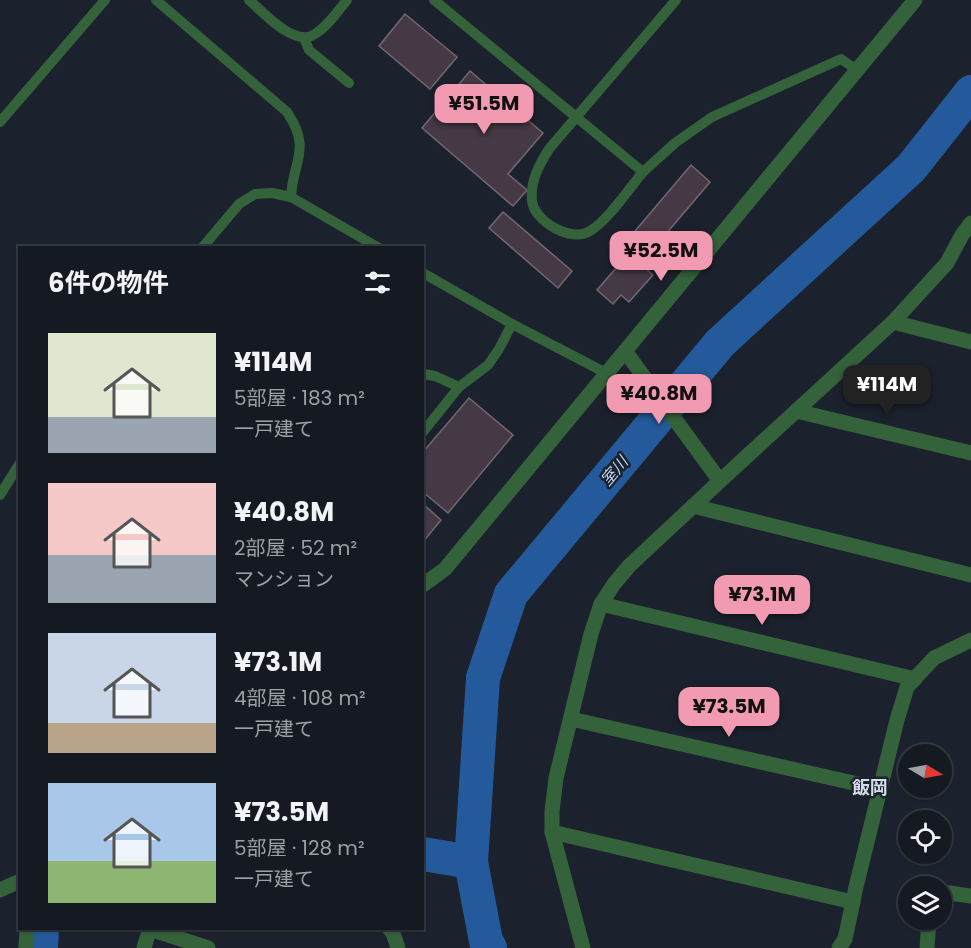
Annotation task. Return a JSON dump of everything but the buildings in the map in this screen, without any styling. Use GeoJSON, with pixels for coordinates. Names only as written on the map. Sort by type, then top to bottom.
{"type":"FeatureCollection","features":[{"type":"Feature","properties":{"kind":"street"},"geometry":{"type":"LineString","coordinates":[[424,584],[445,569],[915,0]]}},
{"type":"Feature","properties":{"kind":"street"},"geometry":{"type":"LineString","coordinates":[[583,948],[552,832],[552,811],[556,778],[591,634],[601,604],[629,567],[893,322],[947,263],[962,235],[971,224]]}},
{"type":"Feature","properties":{"kind":"street"},"geometry":{"type":"LineString","coordinates":[[893,322],[971,342]]}},
{"type":"Feature","properties":{"kind":"street"},"geometry":{"type":"LineString","coordinates":[[625,351],[720,481]]}},
{"type":"Feature","properties":{"kind":"street"},"geometry":{"type":"LineString","coordinates":[[796,411],[971,453]]}},
{"type":"Feature","properties":{"kind":"street"},"geometry":{"type":"LineString","coordinates":[[693,506],[971,575]]}},
{"type":"Feature","properties":{"kind":"street"},"geometry":{"type":"LineString","coordinates":[[601,604],[915,679]]}},
{"type":"Feature","properties":{"kind":"street"},"geometry":{"type":"LineString","coordinates":[[839,948],[845,939],[880,789],[907,687],[934,658],[971,640]]}},
{"type":"Feature","properties":{"kind":"street"},"geometry":{"type":"LineString","coordinates":[[571,719],[880,789]]}},
{"type":"Feature","properties":{"kind":"street"},"geometry":{"type":"LineString","coordinates":[[552,832],[853,902]]}},
{"type":"Feature","properties":{"kind":"street"},"geometry":{"type":"LineString","coordinates":[[0,890],[18,881]]}},
{"type":"Feature","properties":{"kind":"street"},"geometry":{"type":"LineString","coordinates":[[952,893],[971,896]]}},
{"type":"Feature","properties":{"kind":"street"},"geometry":{"type":"LineString","coordinates":[[26,948],[27,930]]}},
{"type":"Feature","properties":{"kind":"street"},"geometry":{"type":"LineString","coordinates":[[144,948],[150,930]]}},
{"type":"Feature","properties":{"kind":"street"},"geometry":{"type":"LineString","coordinates":[[153,930],[208,948]]}},
{"type":"Feature","properties":{"kind":"street"},"geometry":{"type":"LineString","coordinates":[[390,930],[398,948]]}},
{"type":"Feature","properties":{"kind":"street"},"geometry":{"type":"LineString","coordinates":[[927,948],[929,930]]}},
{"type":"Feature","properties":{"kind":"lane"},"geometry":{"type":"LineString","coordinates":[[0,122],[105,0]]}},
{"type":"Feature","properties":{"kind":"lane"},"geometry":{"type":"LineString","coordinates":[[156,0],[287,112],[296,125],[301,143],[299,161],[292,180],[291,197]]}},
{"type":"Feature","properties":{"kind":"lane"},"geometry":{"type":"LineString","coordinates":[[249,0],[290,34],[303,38],[313,36],[325,26],[347,0]]}},
{"type":"Feature","properties":{"kind":"lane"},"geometry":{"type":"LineString","coordinates":[[434,0],[643,172]]}},
{"type":"Feature","properties":{"kind":"lane"},"geometry":{"type":"LineString","coordinates":[[676,0],[549,149],[537,169],[532,190],[532,204],[538,213],[560,232],[571,235],[589,232],[643,172],[675,143],[712,117],[842,58],[857,70]]}},
{"type":"Feature","properties":{"kind":"lane"},"geometry":{"type":"LineString","coordinates":[[303,38],[309,50],[349,83]]}},
{"type":"Feature","properties":{"kind":"lane"},"geometry":{"type":"LineString","coordinates":[[204,246],[239,204],[255,194],[272,193],[291,197],[376,246]]}},
{"type":"Feature","properties":{"kind":"lane"},"geometry":{"type":"LineString","coordinates":[[424,274],[512,324],[606,373]]}},
{"type":"Feature","properties":{"kind":"lane"},"geometry":{"type":"LineString","coordinates":[[424,431],[459,387],[488,365],[500,349],[512,324]]}},
{"type":"Feature","properties":{"kind":"lane"},"geometry":{"type":"LineString","coordinates":[[424,374],[435,376],[459,387]]}},
{"type":"Feature","properties":{"kind":"lane"},"geometry":{"type":"LineString","coordinates":[[0,495],[18,466]]}},
{"type":"Feature","properties":{"kind":"waterway","name":"室川"},"geometry":{"type":"LineString","coordinates":[[490,948],[486,941],[471,862],[483,678],[511,594],[720,343],[911,168],[971,92]]}},
{"type":"Feature","properties":{"kind":"waterway"},"geometry":{"type":"LineString","coordinates":[[424,854],[471,862]]}},
{"type":"Feature","properties":{"kind":"waterway"},"geometry":{"type":"LineString","coordinates":[[41,948],[42,930]]}},
{"type":"Feature","properties":{"kind":"district","name":"飯岡"},"geometry":{"type":"Point","coordinates":[870,788]}}]}
